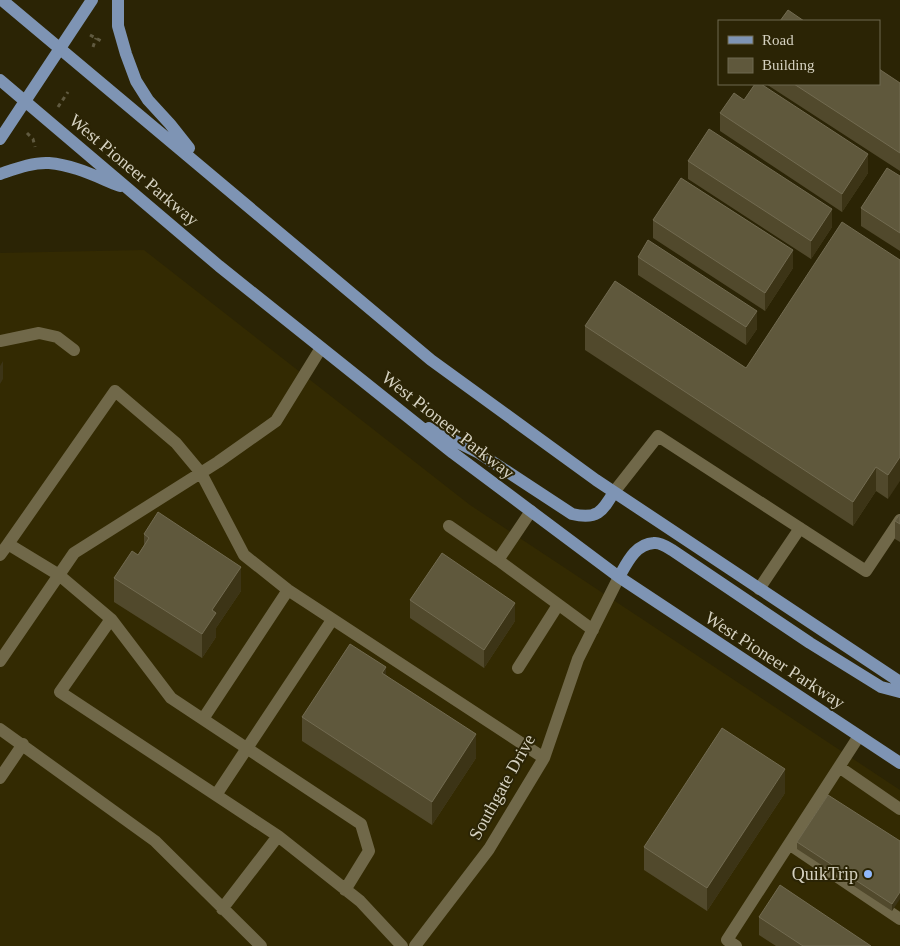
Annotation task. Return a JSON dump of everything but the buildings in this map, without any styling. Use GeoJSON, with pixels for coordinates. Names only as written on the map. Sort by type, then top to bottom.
{"type":"FeatureCollection","features":[{"type":"Feature","properties":{"kind":"main road"},"geometry":{"type":"LineString","coordinates":[[2,0],[431,360],[614,492],[900,682]]}},
{"type":"Feature","properties":{"kind":"main road"},"geometry":{"type":"LineString","coordinates":[[0,139],[92,0]]}},
{"type":"Feature","properties":{"kind":"main road"},"geometry":{"type":"LineString","coordinates":[[118,0],[118,26],[136,80],[148,100],[170,124],[202,166]]}},
{"type":"Feature","properties":{"kind":"main road","name":"West Pioneer Parkway"},"geometry":{"type":"LineString","coordinates":[[0,80],[219,266],[413,421],[530,510],[620,577],[900,763]]}},
{"type":"Feature","properties":{"kind":"main road"},"geometry":{"type":"LineString","coordinates":[[0,174],[23,166],[48,163],[74,168],[130,190]]}},
{"type":"Feature","properties":{"kind":"main road"},"geometry":{"type":"LineString","coordinates":[[413,421],[480,453],[572,514],[595,515],[603,509],[614,492]]}},
{"type":"Feature","properties":{"kind":"main road"},"geometry":{"type":"LineString","coordinates":[[620,577],[633,554],[644,546],[656,542],[672,550],[818,648],[881,687],[900,692]]}},
{"type":"Feature","properties":{"kind":"street"},"geometry":{"type":"LineString","coordinates":[[0,341],[39,333],[57,337],[74,350]]}},
{"type":"Feature","properties":{"kind":"street"},"geometry":{"type":"LineString","coordinates":[[0,661],[74,553],[201,473],[276,420],[321,348]]}},
{"type":"Feature","properties":{"kind":"street"},"geometry":{"type":"LineString","coordinates":[[0,555],[115,391],[176,443],[201,473],[244,555],[288,590],[332,620],[544,758]]}},
{"type":"Feature","properties":{"kind":"street"},"geometry":{"type":"LineString","coordinates":[[614,492],[658,436],[866,571],[900,520]]}},
{"type":"Feature","properties":{"kind":"street"},"geometry":{"type":"LineString","coordinates":[[498,560],[530,510]]}},
{"type":"Feature","properties":{"kind":"street"},"geometry":{"type":"LineString","coordinates":[[448,526],[498,560],[592,630]]}},
{"type":"Feature","properties":{"kind":"street"},"geometry":{"type":"LineString","coordinates":[[759,589],[800,528]]}},
{"type":"Feature","properties":{"kind":"street"},"geometry":{"type":"LineString","coordinates":[[8,544],[59,575],[111,619],[171,698],[360,824],[369,851],[345,890]]}},
{"type":"Feature","properties":{"kind":"street","name":"Southgate Drive"},"geometry":{"type":"LineString","coordinates":[[415,946],[489,849],[544,758],[578,659],[620,577]]}},
{"type":"Feature","properties":{"kind":"street"},"geometry":{"type":"LineString","coordinates":[[203,719],[288,590]]}},
{"type":"Feature","properties":{"kind":"street"},"geometry":{"type":"LineString","coordinates":[[518,668],[558,605]]}},
{"type":"Feature","properties":{"kind":"street"},"geometry":{"type":"LineString","coordinates":[[111,619],[60,692],[278,836],[360,902],[402,946]]}},
{"type":"Feature","properties":{"kind":"street"},"geometry":{"type":"LineString","coordinates":[[216,795],[332,620]]}},
{"type":"Feature","properties":{"kind":"street"},"geometry":{"type":"LineString","coordinates":[[0,729],[154,841],[261,946]]}},
{"type":"Feature","properties":{"kind":"street"},"geometry":{"type":"LineString","coordinates":[[736,946],[727,940],[859,736]]}},
{"type":"Feature","properties":{"kind":"street"},"geometry":{"type":"LineString","coordinates":[[0,778],[23,744]]}},
{"type":"Feature","properties":{"kind":"street"},"geometry":{"type":"LineString","coordinates":[[839,767],[900,809]]}},
{"type":"Feature","properties":{"kind":"street"},"geometry":{"type":"LineString","coordinates":[[222,908],[278,836]]}},
{"type":"Feature","properties":{"kind":"street"},"geometry":{"type":"LineString","coordinates":[[789,844],[900,919]]}},
{"type":"Feature","properties":{"kind":"path"},"geometry":{"type":"LineString","coordinates":[[90,35],[104,42]]}},
{"type":"Feature","properties":{"kind":"path"},"geometry":{"type":"LineString","coordinates":[[92,47],[96,38]]}},
{"type":"Feature","properties":{"kind":"path"},"geometry":{"type":"LineString","coordinates":[[58,108],[68,92]]}},
{"type":"Feature","properties":{"kind":"path"},"geometry":{"type":"LineString","coordinates":[[27,133],[33,139],[38,155]]}},
{"type":"Feature","properties":{"kind":"path"},"geometry":{"type":"LineString","coordinates":[[33,139],[39,133]]}},
{"type":"Feature","properties":{"kind":"shaded area"},"geometry":{"type":"Polygon","coordinates":[[[144,250],[470,505],[900,790],[900,946],[0,946],[0,253],[144,250]]]}},
{"type":"Feature","properties":{"kind":"place","name":"QuikTrip"},"geometry":{"type":"Point","coordinates":[868,874]}}]}
